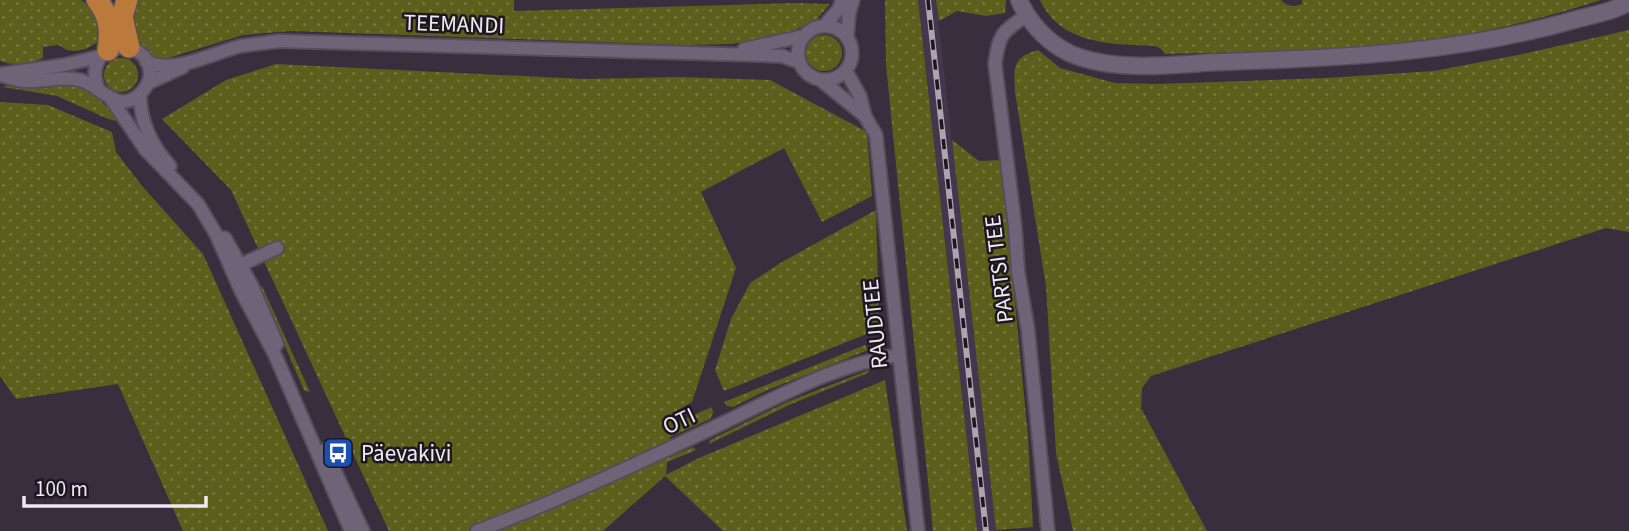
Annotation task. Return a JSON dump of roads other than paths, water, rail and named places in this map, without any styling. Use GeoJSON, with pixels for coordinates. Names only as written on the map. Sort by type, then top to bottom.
{"type":"FeatureCollection","features":[{"type":"Feature","properties":{"kind":"highway"},"geometry":{"type":"LineString","coordinates":[[97,0],[110,24],[113,51]]}},
{"type":"Feature","properties":{"kind":"highway"},"geometry":{"type":"LineString","coordinates":[[113,51],[127,0]]}},
{"type":"Feature","properties":{"kind":"street"},"geometry":{"type":"LineString","coordinates":[[824,26],[839,9],[842,0]]}},
{"type":"Feature","properties":{"kind":"street"},"geometry":{"type":"LineString","coordinates":[[822,80],[839,77],[845,71],[852,55],[847,38],[853,0]]}},
{"type":"Feature","properties":{"kind":"street"},"geometry":{"type":"LineString","coordinates":[[1019,0],[1026,16],[1056,45],[1079,57],[1116,65],[1335,58],[1406,52],[1482,41],[1555,25],[1628,4]]}},
{"type":"Feature","properties":{"kind":"street","name":"PARTSI TEE"},"geometry":{"type":"LineString","coordinates":[[1026,16],[1006,29],[998,45],[995,64],[1018,271],[1028,330],[1048,531]]}},
{"type":"Feature","properties":{"kind":"street"},"geometry":{"type":"LineString","coordinates":[[799,62],[798,49],[804,36],[816,27],[833,27],[847,38]]}},
{"type":"Feature","properties":{"kind":"street","name":"TEEMANDI"},"geometry":{"type":"LineString","coordinates":[[713,54],[804,36]]}},
{"type":"Feature","properties":{"kind":"street","name":"TEEMANDI"},"geometry":{"type":"LineString","coordinates":[[146,61],[153,65],[171,66],[241,46],[279,41],[782,56],[799,62]]}},
{"type":"Feature","properties":{"kind":"street"},"geometry":{"type":"LineString","coordinates":[[98,88],[95,71],[113,51]]}},
{"type":"Feature","properties":{"kind":"street"},"geometry":{"type":"LineString","coordinates":[[0,74],[64,65],[113,51],[142,55],[150,76],[144,89],[141,119],[148,135],[165,160],[210,211],[351,531]]}},
{"type":"Feature","properties":{"kind":"street","name":"TEEMANDI"},"geometry":{"type":"LineString","coordinates":[[111,99],[129,101],[144,89],[196,60]]}},
{"type":"Feature","properties":{"kind":"street","name":"RAUDTEE"},"geometry":{"type":"LineString","coordinates":[[799,62],[808,75],[822,80],[865,116]]}},
{"type":"Feature","properties":{"kind":"street","name":"RAUDTEE"},"geometry":{"type":"LineString","coordinates":[[845,71],[860,96],[865,116],[876,135],[918,531]]}},
{"type":"Feature","properties":{"kind":"street"},"geometry":{"type":"LineString","coordinates":[[0,74],[24,81],[76,78],[98,88],[111,99],[145,149],[198,204],[235,267],[252,286],[363,531]]}},
{"type":"Feature","properties":{"kind":"street"},"geometry":{"type":"LineString","coordinates":[[235,267],[277,248]]}},
{"type":"Feature","properties":{"kind":"street","name":"OTI"},"geometry":{"type":"LineString","coordinates":[[477,531],[519,516],[773,397],[872,359],[899,355]]}},
{"type":"Feature","properties":{"kind":"railway"},"geometry":{"type":"LineString","coordinates":[[928,0],[986,531]]}},
{"type":"Feature","properties":{"kind":"place","name":"Päevakivi"},"geometry":{"type":"Point","coordinates":[338,453]}}]}
